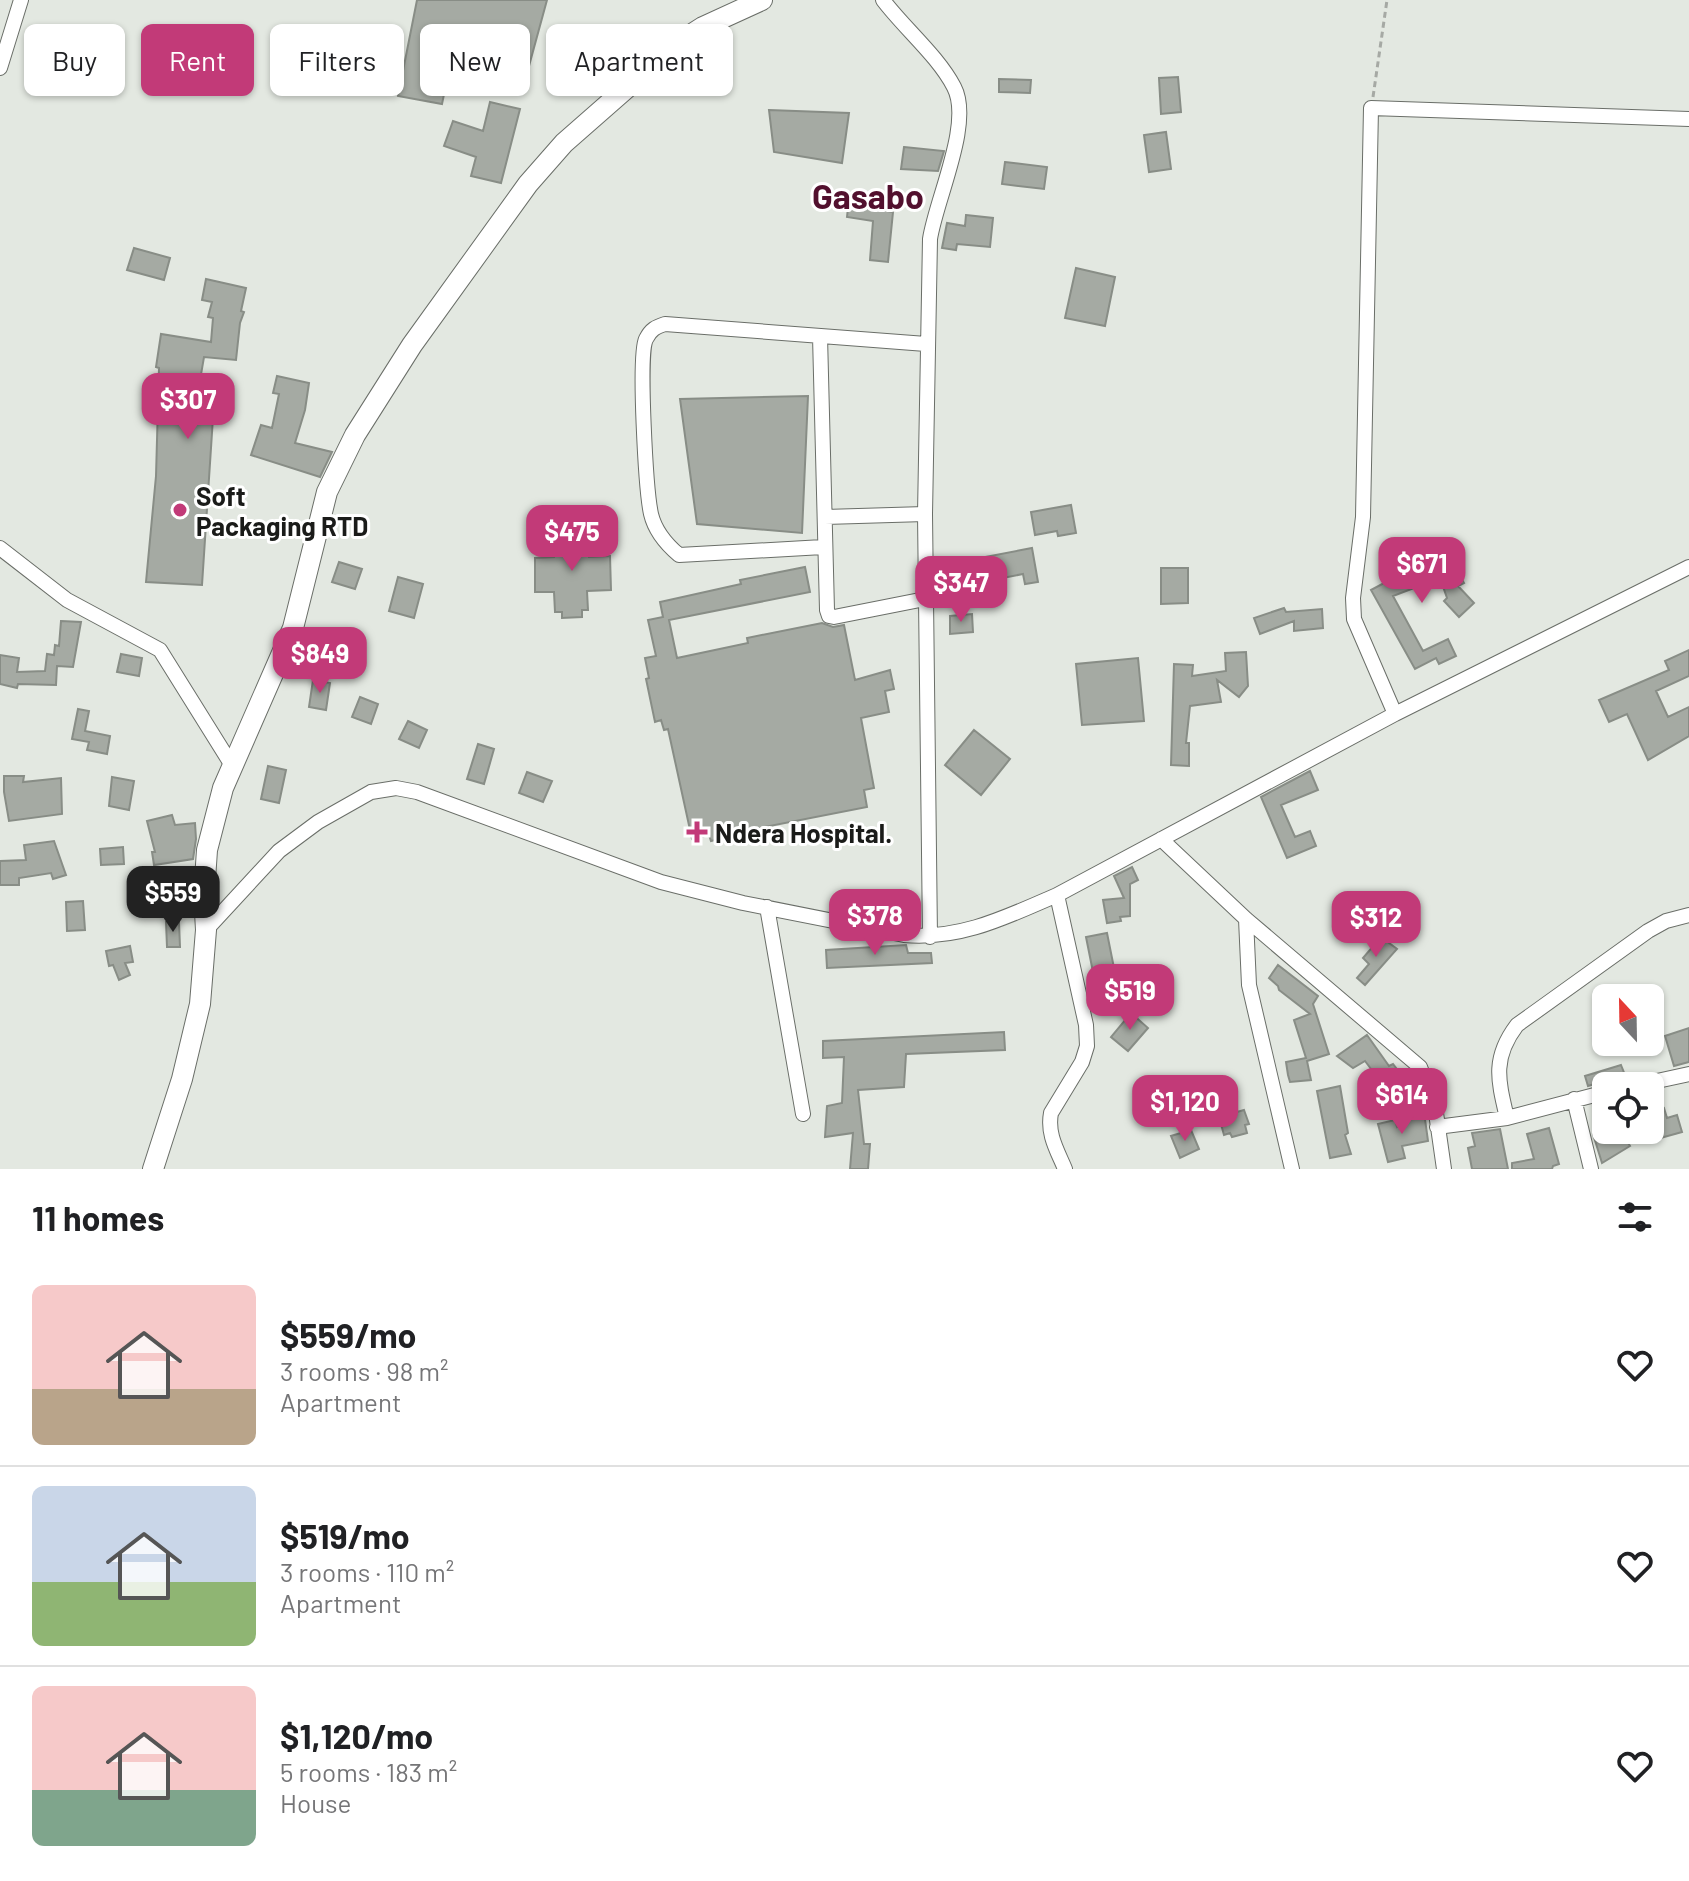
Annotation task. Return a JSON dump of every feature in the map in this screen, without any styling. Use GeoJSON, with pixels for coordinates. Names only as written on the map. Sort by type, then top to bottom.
{"type":"FeatureCollection","features":[{"type":"Feature","properties":{"kind":"main road"},"geometry":{"type":"LineString","coordinates":[[153,1169],[182,1079],[200,1004],[206,930],[204,894],[207,850],[223,788],[296,619],[315,531],[327,492],[355,435],[412,345],[528,184],[564,143],[678,43],[703,27],[762,0]]}},
{"type":"Feature","properties":{"kind":"street"},"geometry":{"type":"LineString","coordinates":[[0,68],[20,0]]}},
{"type":"Feature","properties":{"kind":"street"},"geometry":{"type":"LineString","coordinates":[[883,0],[955,88],[960,104],[954,151],[934,212],[930,239],[926,344],[925,599],[930,937]]}},
{"type":"Feature","properties":{"kind":"street"},"geometry":{"type":"LineString","coordinates":[[1395,714],[1354,619],[1353,598],[1363,517],[1371,108],[1689,119]]}},
{"type":"Feature","properties":{"kind":"street"},"geometry":{"type":"LineString","coordinates":[[823,547],[679,555],[666,544],[651,514],[643,379],[645,341],[653,328],[665,324],[926,344]]}},
{"type":"Feature","properties":{"kind":"street"},"geometry":{"type":"LineString","coordinates":[[820,336],[825,517],[823,547],[829,616],[925,599]]}},
{"type":"Feature","properties":{"kind":"street"},"geometry":{"type":"LineString","coordinates":[[825,517],[925,514]]}},
{"type":"Feature","properties":{"kind":"street"},"geometry":{"type":"LineString","coordinates":[[0,548],[67,600],[160,650],[233,767]]}},
{"type":"Feature","properties":{"kind":"street"},"geometry":{"type":"LineString","coordinates":[[206,930],[279,851],[318,822],[371,792],[396,788],[417,792],[661,882],[904,935],[949,935],[1002,919],[1057,895],[1395,714],[1689,567]]}},
{"type":"Feature","properties":{"kind":"street"},"geometry":{"type":"LineString","coordinates":[[1161,839],[1246,919],[1420,1067],[1435,1106],[1444,1169]]}},
{"type":"Feature","properties":{"kind":"street"},"geometry":{"type":"LineString","coordinates":[[1057,895],[1087,1037],[1082,1062],[1051,1113],[1049,1132],[1065,1169]]}},
{"type":"Feature","properties":{"kind":"street"},"geometry":{"type":"LineString","coordinates":[[767,907],[803,1114]]}},
{"type":"Feature","properties":{"kind":"street"},"geometry":{"type":"LineString","coordinates":[[1507,1118],[1499,1086],[1499,1061],[1504,1042],[1517,1025],[1648,931],[1666,921],[1689,915]]}},
{"type":"Feature","properties":{"kind":"street"},"geometry":{"type":"LineString","coordinates":[[1246,919],[1249,985],[1292,1169]]}},
{"type":"Feature","properties":{"kind":"street"},"geometry":{"type":"LineString","coordinates":[[1664,1079],[1689,1074]]}},
{"type":"Feature","properties":{"kind":"street"},"geometry":{"type":"LineString","coordinates":[[1437,1127],[1507,1118],[1592,1095]]}},
{"type":"Feature","properties":{"kind":"street"},"geometry":{"type":"LineString","coordinates":[[1574,1099],[1591,1169]]}},
{"type":"Feature","properties":{"kind":"path"},"geometry":{"type":"LineString","coordinates":[[1371,108],[1387,0]]}},
{"type":"Feature","properties":{"kind":"building"},"geometry":{"type":"Polygon","coordinates":[[[417,0],[547,0],[530,62],[530,24],[420,24],[420,96],[444,96],[442,104],[398,96],[404,96],[404,66],[417,0]]]}},
{"type":"Feature","properties":{"kind":"building"},"geometry":{"type":"Polygon","coordinates":[[[1178,77],[1181,112],[1161,114],[1159,78],[1178,77]]]}},
{"type":"Feature","properties":{"kind":"building"},"geometry":{"type":"Polygon","coordinates":[[[999,79],[1031,80],[1030,93],[999,92],[999,79]]]}},
{"type":"Feature","properties":{"kind":"building"},"geometry":{"type":"Polygon","coordinates":[[[490,102],[520,109],[501,183],[471,176],[476,157],[444,146],[453,121],[483,131],[490,102]]]}},
{"type":"Feature","properties":{"kind":"building"},"geometry":{"type":"Polygon","coordinates":[[[769,110],[849,113],[842,163],[774,152],[769,110]]]}},
{"type":"Feature","properties":{"kind":"building"},"geometry":{"type":"Polygon","coordinates":[[[1166,132],[1171,169],[1149,172],[1144,135],[1166,132]]]}},
{"type":"Feature","properties":{"kind":"building"},"geometry":{"type":"Polygon","coordinates":[[[904,147],[944,151],[938,171],[901,169],[904,147]]]}},
{"type":"Feature","properties":{"kind":"building"},"geometry":{"type":"Polygon","coordinates":[[[1005,162],[1047,167],[1044,189],[1002,184],[1005,162]]]}},
{"type":"Feature","properties":{"kind":"building"},"geometry":{"type":"Polygon","coordinates":[[[858,206],[893,212],[888,262],[870,260],[873,221],[847,217],[848,208],[858,206]]]}},
{"type":"Feature","properties":{"kind":"building"},"geometry":{"type":"Polygon","coordinates":[[[966,215],[993,218],[990,247],[957,244],[956,250],[942,248],[947,223],[965,226],[966,215]]]}},
{"type":"Feature","properties":{"kind":"building"},"geometry":{"type":"Polygon","coordinates":[[[134,248],[170,258],[164,280],[127,270],[134,248]]]}},
{"type":"Feature","properties":{"kind":"building"},"geometry":{"type":"Polygon","coordinates":[[[1076,268],[1115,277],[1105,326],[1065,318],[1076,268]]]}},
{"type":"Feature","properties":{"kind":"building"},"geometry":{"type":"Polygon","coordinates":[[[206,279],[246,288],[236,360],[204,357],[199,386],[215,387],[202,585],[146,582],[156,476],[159,368],[156,367],[161,334],[211,342],[213,318],[208,317],[212,302],[202,300],[206,279]]]}},
{"type":"Feature","properties":{"kind":"building"},"geometry":{"type":"Polygon","coordinates":[[[277,376],[309,383],[295,443],[332,452],[320,477],[251,455],[261,425],[272,428],[279,394],[273,393],[277,376]]]}},
{"type":"Feature","properties":{"kind":"building"},"geometry":{"type":"Polygon","coordinates":[[[808,396],[802,533],[697,524],[680,399],[808,396]]]}},
{"type":"Feature","properties":{"kind":"building"},"geometry":{"type":"Polygon","coordinates":[[[1071,505],[1076,533],[1058,536],[1057,531],[1035,535],[1031,512],[1071,505]]]}},
{"type":"Feature","properties":{"kind":"building"},"geometry":{"type":"Polygon","coordinates":[[[588,531],[589,557],[610,556],[611,590],[587,591],[588,610],[582,610],[582,617],[562,618],[562,612],[555,612],[554,592],[535,592],[535,558],[554,557],[553,533],[588,531]]]}},
{"type":"Feature","properties":{"kind":"building"},"geometry":{"type":"Polygon","coordinates":[[[1032,548],[1038,582],[1025,584],[1023,574],[947,589],[943,565],[1032,548]]]}},
{"type":"Feature","properties":{"kind":"building"},"geometry":{"type":"Polygon","coordinates":[[[1448,554],[1464,583],[1458,586],[1474,603],[1459,617],[1444,601],[1447,598],[1440,578],[1393,596],[1423,651],[1448,639],[1456,656],[1439,664],[1436,658],[1415,669],[1371,590],[1388,581],[1386,576],[1448,554]]]}},
{"type":"Feature","properties":{"kind":"building"},"geometry":{"type":"Polygon","coordinates":[[[339,562],[362,569],[355,589],[332,582],[339,562]]]}},
{"type":"Feature","properties":{"kind":"building"},"geometry":{"type":"Polygon","coordinates":[[[805,567],[810,592],[669,620],[677,658],[748,643],[747,638],[822,623],[833,627],[844,625],[855,680],[890,670],[894,689],[885,691],[889,712],[861,718],[874,788],[864,790],[867,807],[759,828],[758,833],[745,836],[744,833],[711,841],[709,835],[692,839],[668,729],[664,730],[661,720],[655,722],[646,679],[649,678],[645,658],[656,656],[648,620],[663,617],[660,602],[741,584],[740,580],[805,567]]]}},
{"type":"Feature","properties":{"kind":"building"},"geometry":{"type":"Polygon","coordinates":[[[1161,568],[1188,568],[1188,603],[1161,604],[1161,568]]]}},
{"type":"Feature","properties":{"kind":"building"},"geometry":{"type":"Polygon","coordinates":[[[398,577],[423,584],[414,618],[389,611],[398,577]]]}},
{"type":"Feature","properties":{"kind":"building"},"geometry":{"type":"Polygon","coordinates":[[[1284,608],[1286,612],[1322,609],[1323,628],[1294,631],[1294,621],[1260,634],[1254,618],[1284,608]]]}},
{"type":"Feature","properties":{"kind":"building"},"geometry":{"type":"Polygon","coordinates":[[[972,614],[973,632],[950,634],[950,616],[972,614]]]}},
{"type":"Feature","properties":{"kind":"building"},"geometry":{"type":"Polygon","coordinates":[[[61,621],[81,622],[73,667],[57,666],[56,685],[18,684],[17,688],[0,684],[0,655],[19,658],[17,672],[45,671],[47,654],[54,655],[55,645],[59,646],[61,621]]]}},
{"type":"Feature","properties":{"kind":"building"},"geometry":{"type":"Polygon","coordinates":[[[324,635],[345,643],[338,661],[317,653],[324,635]]]}},
{"type":"Feature","properties":{"kind":"building"},"geometry":{"type":"Polygon","coordinates":[[[1689,650],[1689,676],[1656,691],[1668,717],[1689,707],[1689,736],[1648,760],[1627,714],[1609,722],[1599,700],[1669,670],[1665,661],[1689,650]]]}},
{"type":"Feature","properties":{"kind":"building"},"geometry":{"type":"Polygon","coordinates":[[[1246,652],[1248,686],[1239,697],[1217,680],[1221,702],[1190,706],[1186,743],[1189,743],[1189,766],[1171,765],[1174,664],[1193,665],[1192,676],[1226,671],[1225,653],[1246,652]]]}},
{"type":"Feature","properties":{"kind":"building"},"geometry":{"type":"Polygon","coordinates":[[[121,654],[142,658],[139,676],[117,672],[121,654]]]}},
{"type":"Feature","properties":{"kind":"building"},"geometry":{"type":"Polygon","coordinates":[[[1138,658],[1144,721],[1082,725],[1076,664],[1138,658]]]}},
{"type":"Feature","properties":{"kind":"building"},"geometry":{"type":"Polygon","coordinates":[[[313,680],[330,683],[326,710],[309,707],[313,680]]]}},
{"type":"Feature","properties":{"kind":"building"},"geometry":{"type":"Polygon","coordinates":[[[360,697],[378,704],[371,724],[352,717],[360,697]]]}},
{"type":"Feature","properties":{"kind":"building"},"geometry":{"type":"Polygon","coordinates":[[[78,709],[89,711],[85,731],[110,736],[107,754],[87,750],[89,742],[72,739],[78,709]]]}},
{"type":"Feature","properties":{"kind":"building"},"geometry":{"type":"Polygon","coordinates":[[[408,721],[427,730],[419,748],[399,739],[408,721]]]}},
{"type":"Feature","properties":{"kind":"building"},"geometry":{"type":"Polygon","coordinates":[[[974,730],[1010,759],[981,795],[945,765],[974,730]]]}},
{"type":"Feature","properties":{"kind":"building"},"geometry":{"type":"Polygon","coordinates":[[[478,744],[494,749],[484,784],[467,779],[478,744]]]}},
{"type":"Feature","properties":{"kind":"building"},"geometry":{"type":"Polygon","coordinates":[[[268,766],[286,770],[279,803],[261,799],[268,766]]]}},
{"type":"Feature","properties":{"kind":"building"},"geometry":{"type":"Polygon","coordinates":[[[1310,771],[1318,790],[1281,805],[1295,837],[1310,831],[1316,846],[1287,858],[1261,797],[1310,771]]]}},
{"type":"Feature","properties":{"kind":"building"},"geometry":{"type":"Polygon","coordinates":[[[527,772],[552,781],[543,802],[519,793],[527,772]]]}},
{"type":"Feature","properties":{"kind":"building"},"geometry":{"type":"Polygon","coordinates":[[[4,776],[24,776],[23,782],[61,778],[62,814],[9,821],[4,776]]]}},
{"type":"Feature","properties":{"kind":"building"},"geometry":{"type":"Polygon","coordinates":[[[112,777],[134,781],[129,810],[109,806],[112,777]]]}},
{"type":"Feature","properties":{"kind":"building"},"geometry":{"type":"Polygon","coordinates":[[[172,815],[175,825],[195,823],[193,859],[154,865],[152,852],[155,852],[147,821],[172,815]]]}},
{"type":"Feature","properties":{"kind":"building"},"geometry":{"type":"Polygon","coordinates":[[[54,841],[66,875],[53,879],[51,873],[19,878],[19,885],[0,885],[0,861],[26,860],[24,845],[54,841]]]}},
{"type":"Feature","properties":{"kind":"building"},"geometry":{"type":"Polygon","coordinates":[[[123,847],[124,864],[101,865],[100,849],[123,847]]]}},
{"type":"Feature","properties":{"kind":"building"},"geometry":{"type":"Polygon","coordinates":[[[1132,867],[1138,880],[1130,884],[1130,916],[1107,923],[1103,900],[1124,898],[1114,876],[1132,867]]]}},
{"type":"Feature","properties":{"kind":"building"},"geometry":{"type":"Polygon","coordinates":[[[83,901],[85,930],[67,931],[66,902],[83,901]]]}},
{"type":"Feature","properties":{"kind":"building"},"geometry":{"type":"Polygon","coordinates":[[[166,922],[179,922],[180,947],[167,947],[166,922]]]}},
{"type":"Feature","properties":{"kind":"building"},"geometry":{"type":"Polygon","coordinates":[[[1107,933],[1115,973],[1094,977],[1086,937],[1107,933]]]}},
{"type":"Feature","properties":{"kind":"building"},"geometry":{"type":"Polygon","coordinates":[[[1381,937],[1397,949],[1365,985],[1357,978],[1369,964],[1363,958],[1381,937]]]}},
{"type":"Feature","properties":{"kind":"building"},"geometry":{"type":"Polygon","coordinates":[[[906,945],[908,953],[931,953],[932,963],[827,968],[826,950],[906,945]]]}},
{"type":"Feature","properties":{"kind":"building"},"geometry":{"type":"Polygon","coordinates":[[[130,946],[133,962],[125,963],[130,975],[119,980],[113,965],[109,966],[106,951],[130,946]]]}},
{"type":"Feature","properties":{"kind":"building"},"geometry":{"type":"Polygon","coordinates":[[[1278,965],[1318,996],[1313,1004],[1329,1054],[1307,1061],[1311,1080],[1290,1082],[1286,1062],[1306,1058],[1294,1020],[1310,1014],[1279,990],[1269,978],[1278,965]]]}},
{"type":"Feature","properties":{"kind":"building"},"geometry":{"type":"Polygon","coordinates":[[[1131,1013],[1148,1028],[1128,1051],[1111,1037],[1131,1013]]]}},
{"type":"Feature","properties":{"kind":"building"},"geometry":{"type":"Polygon","coordinates":[[[1689,1028],[1689,1062],[1674,1066],[1665,1036],[1689,1028]]]}},
{"type":"Feature","properties":{"kind":"building"},"geometry":{"type":"Polygon","coordinates":[[[1004,1032],[1005,1050],[906,1054],[904,1087],[858,1090],[864,1144],[870,1144],[868,1169],[850,1169],[853,1133],[825,1137],[827,1106],[842,1103],[844,1057],[823,1058],[823,1041],[1004,1032]]]}},
{"type":"Feature","properties":{"kind":"building"},"geometry":{"type":"Polygon","coordinates":[[[1367,1035],[1389,1066],[1393,1064],[1410,1086],[1393,1098],[1365,1061],[1353,1068],[1337,1056],[1367,1035]]]}},
{"type":"Feature","properties":{"kind":"building"},"geometry":{"type":"Polygon","coordinates":[[[1621,1065],[1624,1072],[1598,1072],[1621,1065]]]}},
{"type":"Feature","properties":{"kind":"building"},"geometry":{"type":"Polygon","coordinates":[[[1592,1074],[1592,1085],[1588,1086],[1585,1076],[1592,1074]]]}},
{"type":"Feature","properties":{"kind":"building"},"geometry":{"type":"Polygon","coordinates":[[[1158,1083],[1166,1098],[1146,1109],[1137,1094],[1158,1083]]]}},
{"type":"Feature","properties":{"kind":"building"},"geometry":{"type":"Polygon","coordinates":[[[1340,1086],[1348,1133],[1345,1135],[1351,1154],[1330,1158],[1317,1091],[1340,1086]]]}},
{"type":"Feature","properties":{"kind":"building"},"geometry":{"type":"Polygon","coordinates":[[[1664,1108],[1667,1118],[1677,1115],[1682,1132],[1664,1137],[1664,1108]]]}},
{"type":"Feature","properties":{"kind":"building"},"geometry":{"type":"Polygon","coordinates":[[[1244,1110],[1249,1124],[1245,1125],[1247,1133],[1232,1137],[1230,1133],[1224,1135],[1219,1117],[1244,1110]]]}},
{"type":"Feature","properties":{"kind":"building"},"geometry":{"type":"Polygon","coordinates":[[[1424,1112],[1428,1141],[1402,1146],[1405,1158],[1388,1162],[1378,1124],[1395,1120],[1397,1127],[1424,1112]]]}},
{"type":"Feature","properties":{"kind":"building"},"geometry":{"type":"Polygon","coordinates":[[[1549,1128],[1559,1164],[1552,1169],[1512,1169],[1512,1163],[1534,1159],[1527,1134],[1549,1128]]]}},
{"type":"Feature","properties":{"kind":"building"},"geometry":{"type":"Polygon","coordinates":[[[1500,1129],[1508,1169],[1472,1169],[1468,1148],[1475,1146],[1472,1133],[1500,1129]]]}},
{"type":"Feature","properties":{"kind":"building"},"geometry":{"type":"Polygon","coordinates":[[[1191,1130],[1199,1149],[1180,1158],[1171,1136],[1191,1130]]]}},
{"type":"Feature","properties":{"kind":"building"},"geometry":{"type":"Polygon","coordinates":[[[1596,1144],[1629,1144],[1630,1146],[1602,1163],[1596,1144]]]}},
{"type":"Feature","properties":{"kind":"place","name":"Soft Packaging RTD"},"geometry":{"type":"Point","coordinates":[180,510]}},
{"type":"Feature","properties":{"kind":"place","name":"Ndera Hospital."},"geometry":{"type":"Point","coordinates":[697,832]}},
{"type":"Feature","properties":{"kind":"district","name":"Gasabo"},"geometry":{"type":"Point","coordinates":[868,195]}}]}
